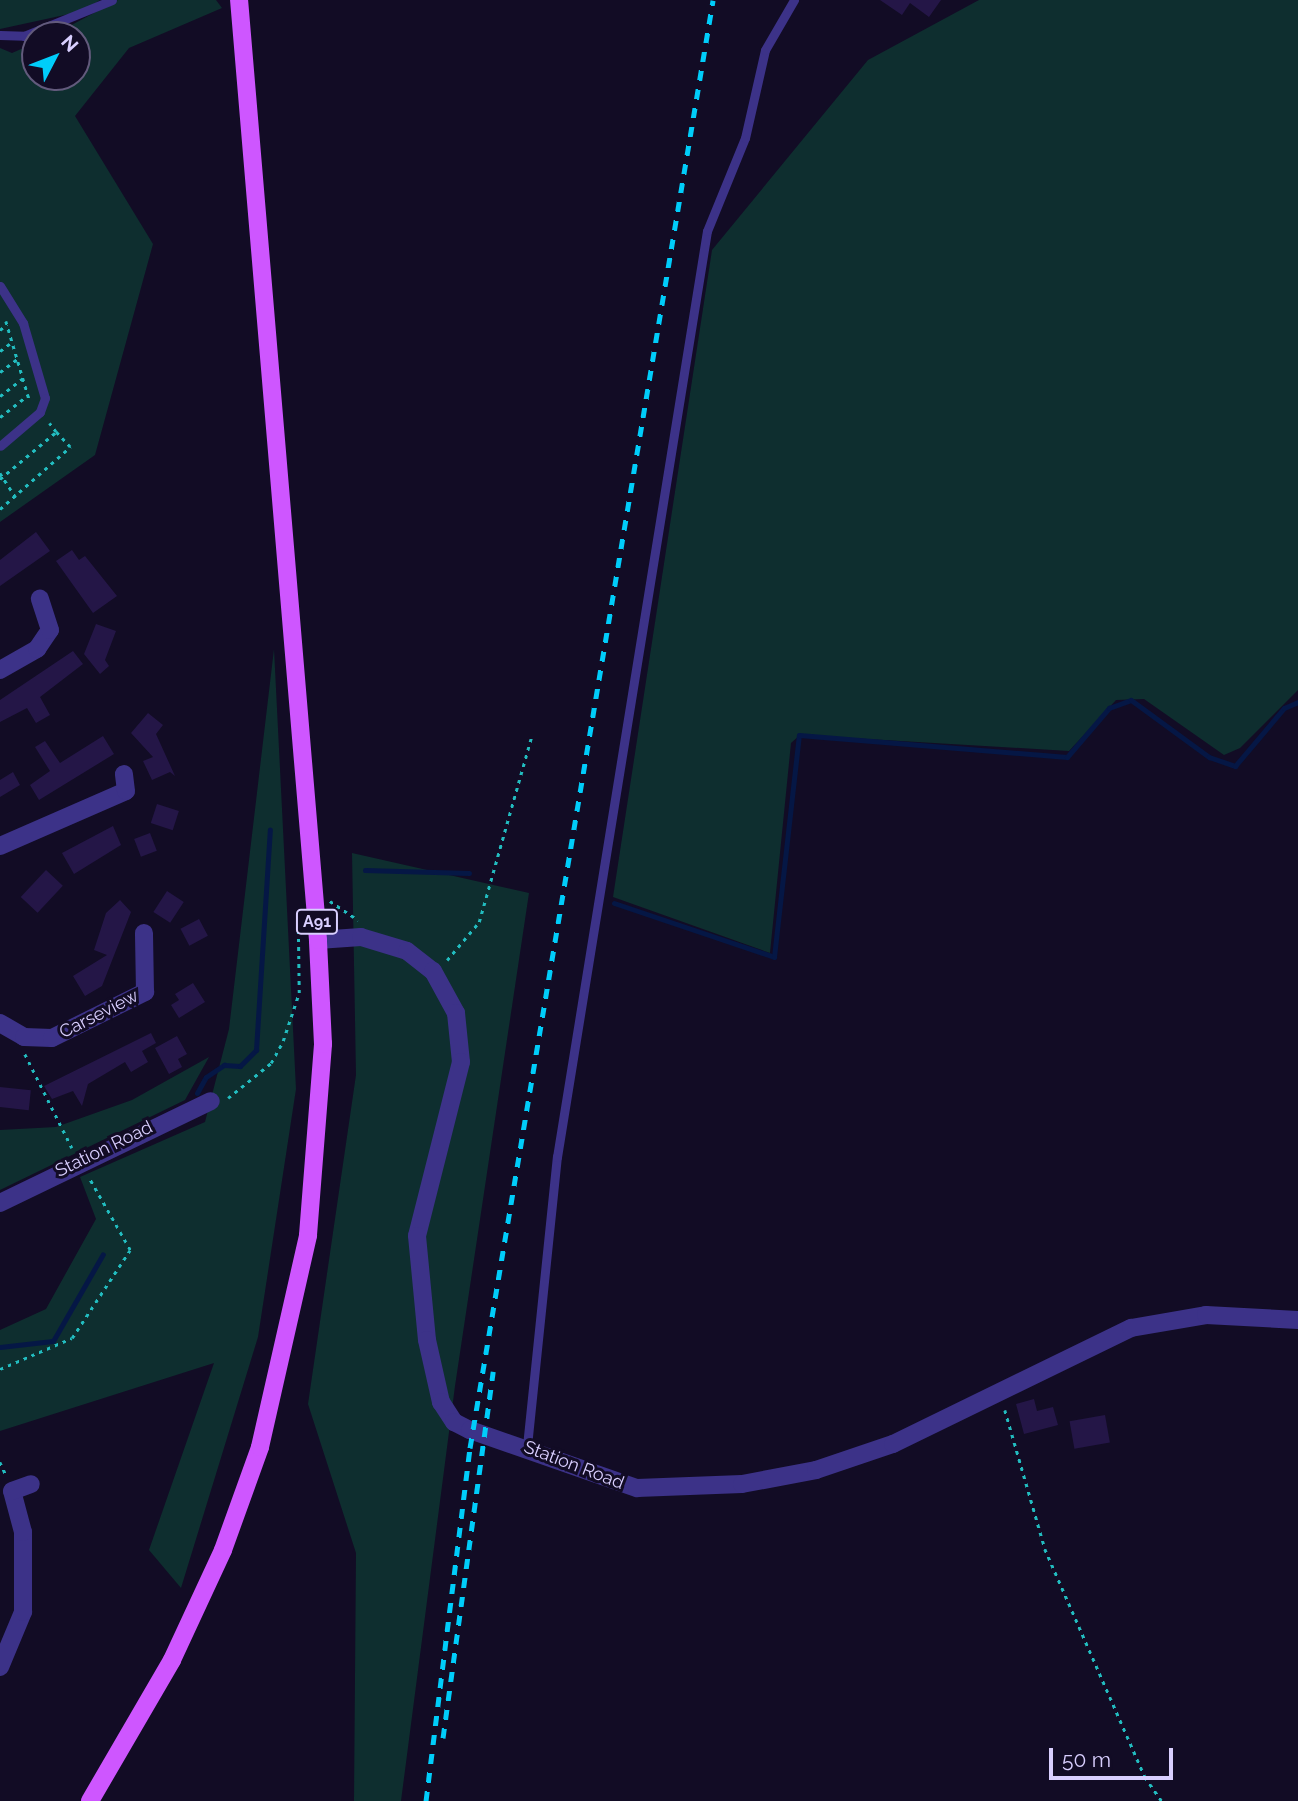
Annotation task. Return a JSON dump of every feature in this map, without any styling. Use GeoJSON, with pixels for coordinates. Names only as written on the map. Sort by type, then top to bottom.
{"type":"FeatureCollection","features":[{"type":"Feature","properties":{"kind":"main road","name":"A91"},"geometry":{"type":"LineString","coordinates":[[90,1801],[172,1660],[260,1447],[308,1235],[323,1044],[318,940],[239,1]]}},
{"type":"Feature","properties":{"kind":"street"},"geometry":{"type":"LineString","coordinates":[[0,670],[37,649],[50,630],[40,599]]}},
{"type":"Feature","properties":{"kind":"street"},"geometry":{"type":"LineString","coordinates":[[0,846],[126,791]]}},
{"type":"Feature","properties":{"kind":"street","name":"Carseview"},"geometry":{"type":"LineString","coordinates":[[7,1027],[52,1038],[145,992],[144,933]]}},
{"type":"Feature","properties":{"kind":"street"},"geometry":{"type":"LineString","coordinates":[[318,940],[381,941],[433,971]]}},
{"type":"Feature","properties":{"kind":"street","name":"Station Road"},"geometry":{"type":"LineString","coordinates":[[433,971],[456,1013],[461,1062],[416,1236],[427,1340],[441,1402],[454,1422],[527,1446],[637,1488],[730,1485],[855,1457],[1001,1395],[1131,1328],[1206,1315],[1298,1320]]}},
{"type":"Feature","properties":{"kind":"street","name":"Station Road"},"geometry":{"type":"LineString","coordinates":[[0,1203],[79,1161],[211,1101]]}},
{"type":"Feature","properties":{"kind":"street"},"geometry":{"type":"LineString","coordinates":[[0,1667],[23,1612],[23,1532],[12,1490],[32,1485]]}},
{"type":"Feature","properties":{"kind":"lane"},"geometry":{"type":"LineString","coordinates":[[0,35],[24,36],[112,0]]}},
{"type":"Feature","properties":{"kind":"lane"},"geometry":{"type":"LineString","coordinates":[[527,1446],[557,1157],[707,231],[745,138],[765,50],[794,0]]}},
{"type":"Feature","properties":{"kind":"lane"},"geometry":{"type":"LineString","coordinates":[[0,286],[23,323],[46,398],[40,412],[0,446]]}},
{"type":"Feature","properties":{"kind":"path"},"geometry":{"type":"LineString","coordinates":[[4,316],[28,395],[31,421]]}},
{"type":"Feature","properties":{"kind":"path"},"geometry":{"type":"LineString","coordinates":[[0,330],[7,324]]}},
{"type":"Feature","properties":{"kind":"path"},"geometry":{"type":"LineString","coordinates":[[0,351],[12,342]]}},
{"type":"Feature","properties":{"kind":"path"},"geometry":{"type":"LineString","coordinates":[[0,372],[17,359]]}},
{"type":"Feature","properties":{"kind":"path"},"geometry":{"type":"LineString","coordinates":[[0,396],[23,378]]}},
{"type":"Feature","properties":{"kind":"path"},"geometry":{"type":"LineString","coordinates":[[0,417],[28,395]]}},
{"type":"Feature","properties":{"kind":"path"},"geometry":{"type":"LineString","coordinates":[[0,509],[16,498],[70,447],[40,412]]}},
{"type":"Feature","properties":{"kind":"path"},"geometry":{"type":"LineString","coordinates":[[16,498],[1,476],[56,432]]}},
{"type":"Feature","properties":{"kind":"path"},"geometry":{"type":"LineString","coordinates":[[433,971],[479,922],[531,735]]}},
{"type":"Feature","properties":{"kind":"path"},"geometry":{"type":"LineString","coordinates":[[314,901],[335,901],[365,924]]}},
{"type":"Feature","properties":{"kind":"path"},"geometry":{"type":"LineString","coordinates":[[211,1101],[215,1105],[244,1087],[271,1063],[283,1041],[299,993],[298,913]]}},
{"type":"Feature","properties":{"kind":"path"},"geometry":{"type":"LineString","coordinates":[[0,1369],[67,1343],[130,1250],[7,1027]]}},
{"type":"Feature","properties":{"kind":"path"},"geometry":{"type":"LineString","coordinates":[[1001,1395],[1045,1549],[1145,1777],[1163,1801]]}},
{"type":"Feature","properties":{"kind":"green space"},"geometry":{"type":"Polygon","coordinates":[[[0,0],[100,0],[83,11],[37,21],[21,21],[21,24],[0,29],[0,0]]]}},
{"type":"Feature","properties":{"kind":"green space"},"geometry":{"type":"Polygon","coordinates":[[[118,0],[216,0],[222,8],[129,48],[75,116],[153,244],[95,455],[0,522],[0,48],[12,53],[21,49],[21,91],[91,91],[91,21],[79,21],[118,0]]]}},
{"type":"Feature","properties":{"kind":"green space"},"geometry":{"type":"Polygon","coordinates":[[[979,0],[1298,0],[1298,690],[1240,748],[1224,755],[1144,699],[1116,700],[1069,751],[800,735],[791,743],[770,953],[613,897],[712,250],[868,60],[979,0]]]}},
{"type":"Feature","properties":{"kind":"green space"},"geometry":{"type":"Polygon","coordinates":[[[274,649],[296,1089],[258,1337],[181,1588],[149,1550],[214,1363],[0,1431],[0,1330],[46,1309],[96,1219],[80,1177],[205,1122],[229,1029],[274,649]]]}},
{"type":"Feature","properties":{"kind":"green space"},"geometry":{"type":"Polygon","coordinates":[[[352,853],[529,893],[455,1386],[401,1801],[354,1801],[356,1553],[308,1404],[356,1075],[352,853]]]}},
{"type":"Feature","properties":{"kind":"green space"},"geometry":{"type":"Polygon","coordinates":[[[209,1057],[185,1100],[0,1190],[0,1130],[56,1127],[132,1100],[209,1057]]]}},
{"type":"Feature","properties":{"kind":"building"},"geometry":{"type":"Polygon","coordinates":[[[880,0],[941,0],[929,17],[910,3],[902,15],[880,0]]]}},
{"type":"Feature","properties":{"kind":"building"},"geometry":{"type":"Polygon","coordinates":[[[36,532],[50,551],[0,586],[0,560],[36,532]]]}},
{"type":"Feature","properties":{"kind":"building"},"geometry":{"type":"Polygon","coordinates":[[[72,550],[79,560],[85,556],[117,596],[93,613],[56,561],[72,550]]]}},
{"type":"Feature","properties":{"kind":"building"},"geometry":{"type":"Polygon","coordinates":[[[96,624],[116,631],[105,660],[109,666],[100,674],[84,654],[96,624]]]}},
{"type":"Feature","properties":{"kind":"building"},"geometry":{"type":"Polygon","coordinates":[[[73,651],[83,664],[40,697],[50,715],[36,723],[27,708],[0,722],[0,700],[73,651]]]}},
{"type":"Feature","properties":{"kind":"building"},"geometry":{"type":"Polygon","coordinates":[[[148,713],[163,725],[156,734],[175,776],[170,772],[152,780],[143,761],[153,757],[131,733],[148,713]]]}},
{"type":"Feature","properties":{"kind":"building"},"geometry":{"type":"Polygon","coordinates":[[[103,736],[114,754],[39,800],[30,785],[50,771],[35,747],[45,741],[60,763],[103,736]]]}},
{"type":"Feature","properties":{"kind":"building"},"geometry":{"type":"Polygon","coordinates":[[[13,772],[20,785],[0,797],[0,780],[13,772]]]}},
{"type":"Feature","properties":{"kind":"building"},"geometry":{"type":"Polygon","coordinates":[[[157,804],[179,811],[173,830],[151,823],[157,804]]]}},
{"type":"Feature","properties":{"kind":"building"},"geometry":{"type":"Polygon","coordinates":[[[113,826],[121,845],[74,874],[62,853],[113,826]]]}},
{"type":"Feature","properties":{"kind":"building"},"geometry":{"type":"Polygon","coordinates":[[[150,833],[157,851],[141,857],[134,839],[150,833]]]}},
{"type":"Feature","properties":{"kind":"building"},"geometry":{"type":"Polygon","coordinates":[[[46,870],[63,886],[38,913],[21,897],[46,870]]]}},
{"type":"Feature","properties":{"kind":"building"},"geometry":{"type":"Polygon","coordinates":[[[167,891],[184,902],[170,923],[153,912],[167,891]]]}},
{"type":"Feature","properties":{"kind":"building"},"geometry":{"type":"Polygon","coordinates":[[[120,900],[131,912],[102,986],[85,996],[73,976],[107,955],[94,950],[106,913],[120,900]]]}},
{"type":"Feature","properties":{"kind":"building"},"geometry":{"type":"Polygon","coordinates":[[[199,919],[208,936],[189,946],[180,929],[199,919]]]}},
{"type":"Feature","properties":{"kind":"building"},"geometry":{"type":"Polygon","coordinates":[[[193,983],[205,1002],[179,1018],[171,1005],[179,1000],[175,994],[193,983]]]}},
{"type":"Feature","properties":{"kind":"building"},"geometry":{"type":"Polygon","coordinates":[[[151,1033],[156,1043],[142,1051],[148,1062],[131,1072],[125,1062],[88,1084],[82,1106],[73,1091],[52,1099],[44,1086],[151,1033]]]}},
{"type":"Feature","properties":{"kind":"building"},"geometry":{"type":"Polygon","coordinates":[[[177,1036],[187,1054],[178,1059],[182,1067],[169,1074],[155,1048],[177,1036]]]}},
{"type":"Feature","properties":{"kind":"building"},"geometry":{"type":"Polygon","coordinates":[[[0,1087],[31,1090],[29,1110],[0,1107],[0,1087]]]}},
{"type":"Feature","properties":{"kind":"building"},"geometry":{"type":"Polygon","coordinates":[[[1034,1399],[1037,1411],[1053,1407],[1058,1425],[1024,1434],[1016,1404],[1034,1399]]]}},
{"type":"Feature","properties":{"kind":"building"},"geometry":{"type":"Polygon","coordinates":[[[1105,1415],[1110,1443],[1074,1449],[1070,1421],[1105,1415]]]}},
{"type":"Feature","properties":{"kind":"waterway"},"geometry":{"type":"LineString","coordinates":[[614,903],[774,957],[799,735],[1067,757],[1109,708],[1131,700],[1209,757],[1235,766],[1284,708],[1298,702]]}},
{"type":"Feature","properties":{"kind":"waterway"},"geometry":{"type":"LineString","coordinates":[[197,1093],[206,1077],[224,1065],[240,1066],[256,1050],[270,829]]}},
{"type":"Feature","properties":{"kind":"waterway"},"geometry":{"type":"LineString","coordinates":[[365,870],[469,873]]}},
{"type":"Feature","properties":{"kind":"waterway"},"geometry":{"type":"LineString","coordinates":[[0,1347],[53,1341],[103,1254]]}},
{"type":"Feature","properties":{"kind":"railway"},"geometry":{"type":"LineString","coordinates":[[426,1801],[470,1448],[713,0]]}},
{"type":"Feature","properties":{"kind":"railway"},"geometry":{"type":"LineString","coordinates":[[443,1738],[493,1371]]}}]}
